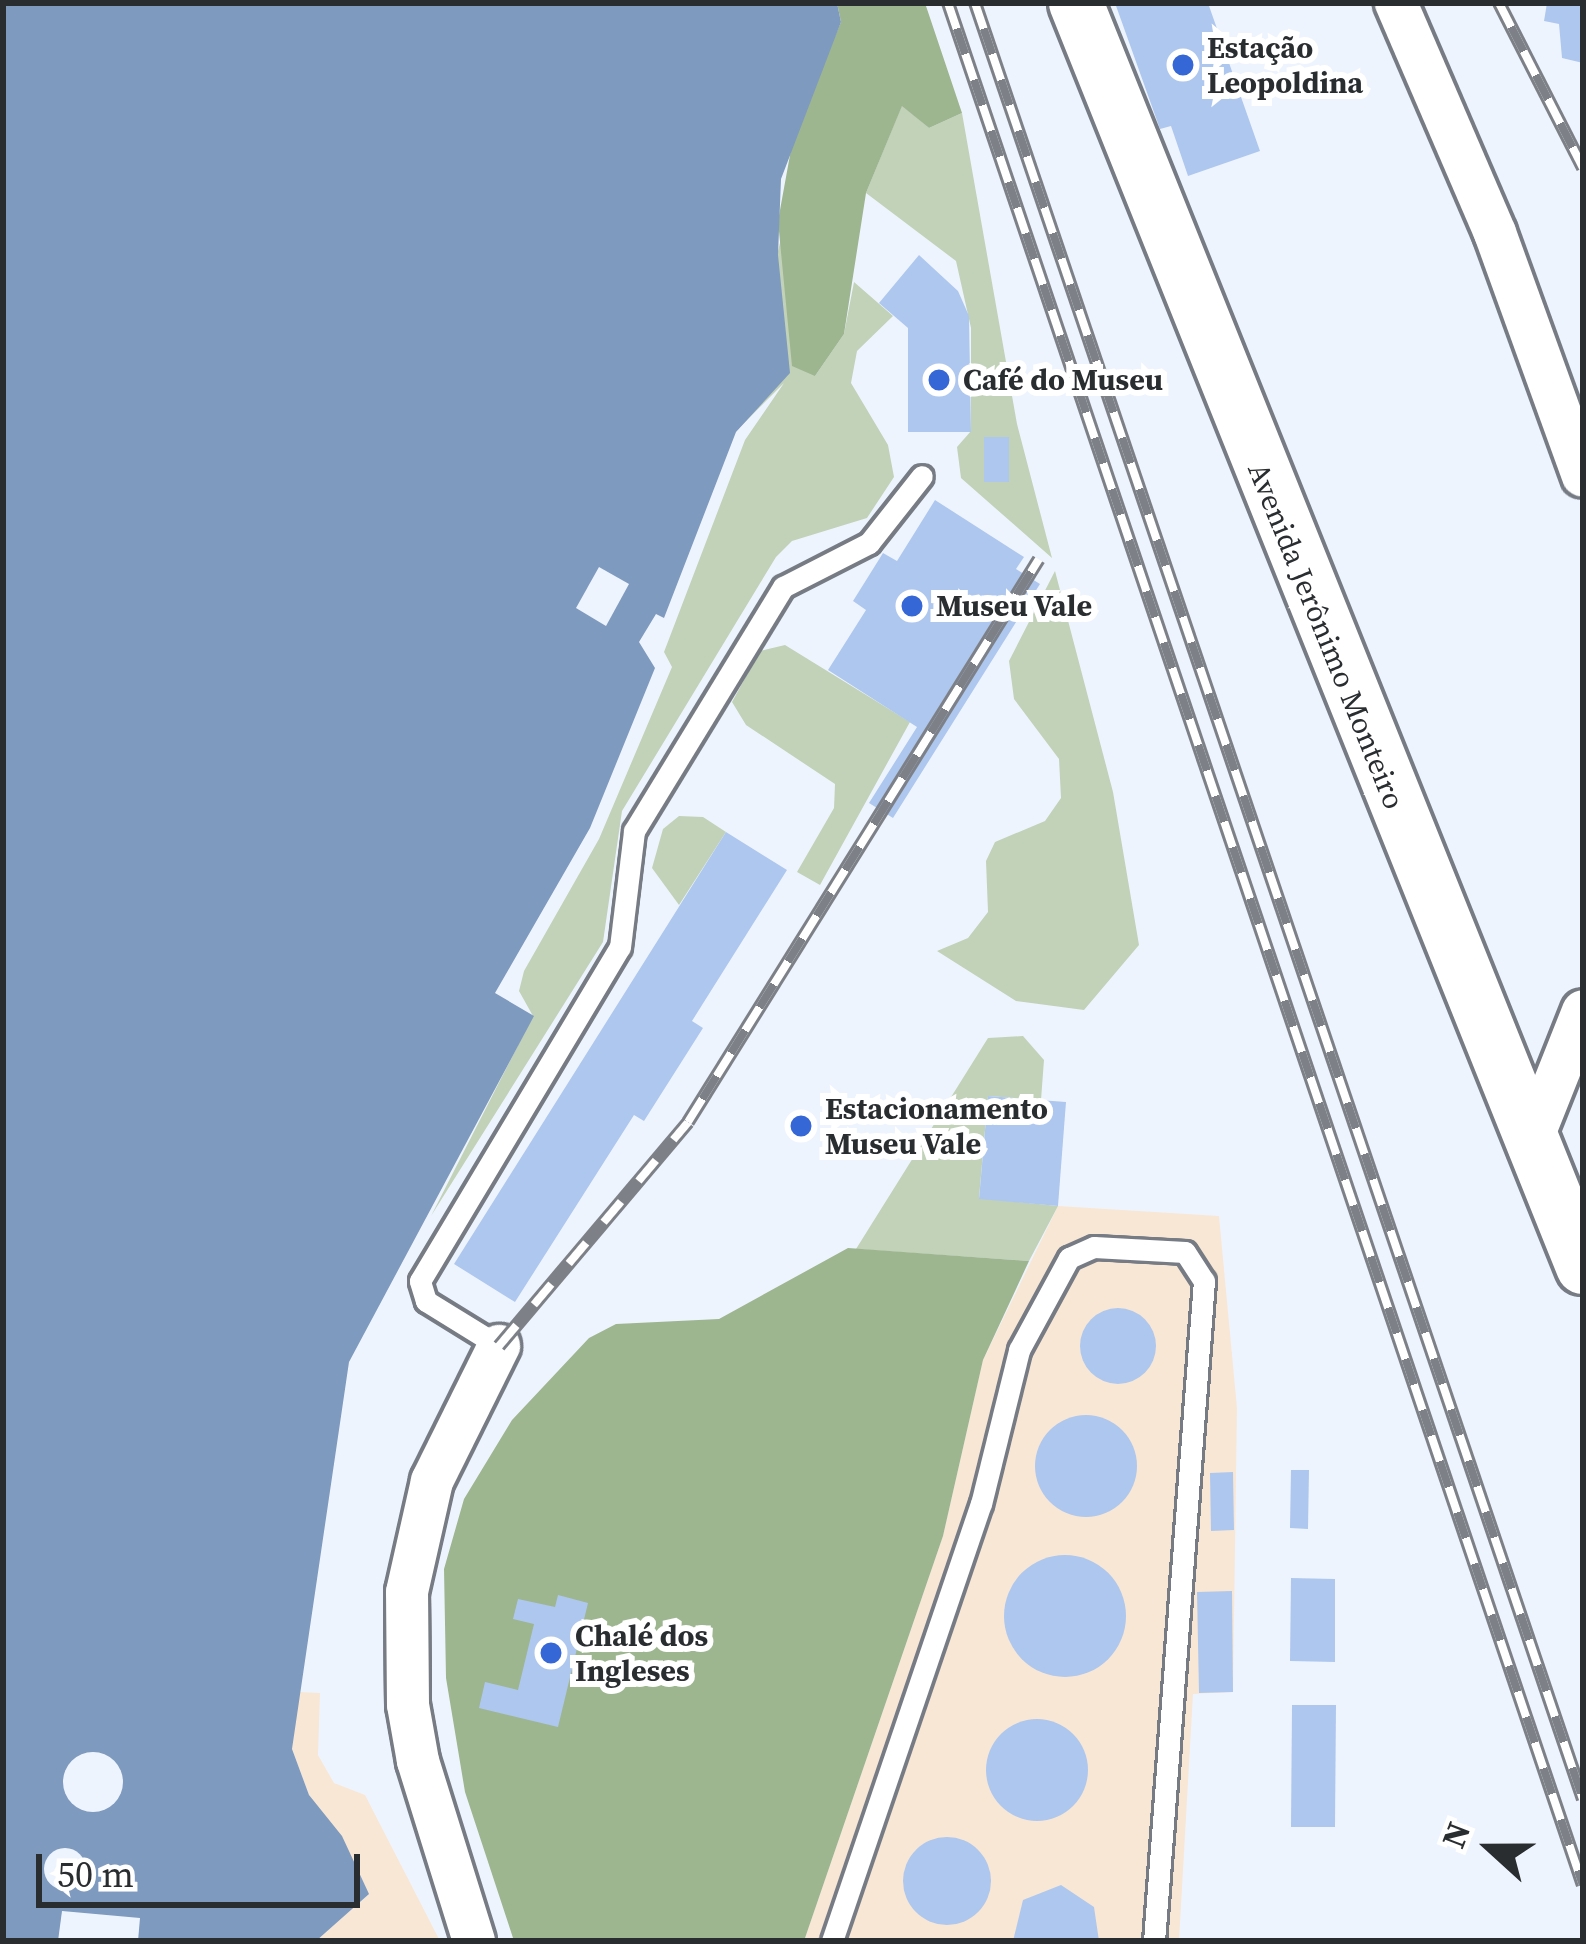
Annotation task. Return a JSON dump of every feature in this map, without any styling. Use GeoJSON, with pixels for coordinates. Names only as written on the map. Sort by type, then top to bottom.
{"type":"FeatureCollection","features":[{"type":"Feature","properties":{"kind":"street","name":"Avenida Jerônimo Monteiro"},"geometry":{"type":"LineString","coordinates":[[1076,3],[1529,1147],[1583,1267]]}},
{"type":"Feature","properties":{"kind":"street"},"geometry":{"type":"LineString","coordinates":[[1396,3],[1495,232],[1583,476]]}},
{"type":"Feature","properties":{"kind":"street"},"geometry":{"type":"LineString","coordinates":[[1529,1147],[1583,1011]]}},
{"type":"Feature","properties":{"kind":"street"},"geometry":{"type":"LineString","coordinates":[[474,1941],[418,1761],[408,1705],[407,1592],[432,1481],[500,1346]]}},
{"type":"Feature","properties":{"kind":"lane"},"geometry":{"type":"LineString","coordinates":[[500,1346],[426,1301],[420,1281],[620,947],[634,831],[783,587],[869,543],[922,476]]}},
{"type":"Feature","properties":{"kind":"lane"},"geometry":{"type":"LineString","coordinates":[[832,1941],[981,1504],[1019,1350],[1069,1258],[1094,1246],[1185,1252],[1204,1281],[1154,1941]]}},
{"type":"Feature","properties":{"kind":"shaded area"},"geometry":{"type":"Polygon","coordinates":[[[1058,1206],[1219,1216],[1237,1408],[1233,1692],[1193,1694],[1179,1941],[804,1941],[943,1536],[983,1360],[1058,1206]]]}},
{"type":"Feature","properties":{"kind":"shaded area"},"geometry":{"type":"Polygon","coordinates":[[[299,1692],[320,1693],[318,1755],[334,1783],[365,1795],[440,1941],[316,1941],[369,1894],[309,1795],[292,1749],[299,1692]]]}},
{"type":"Feature","properties":{"kind":"green space"},"geometry":{"type":"Polygon","coordinates":[[[837,3],[815,376],[844,334],[854,282],[893,316],[857,351],[851,383],[888,445],[894,477],[867,518],[792,541],[776,557],[622,811],[603,942],[431,1216],[533,1016],[519,991],[524,971],[599,839],[672,667],[664,652],[745,440],[784,383],[735,432],[837,3]]]}},
{"type":"Feature","properties":{"kind":"green space"},"geometry":{"type":"Polygon","coordinates":[[[837,3],[925,3],[962,113],[929,128],[902,106],[866,193],[844,334],[815,376],[792,366],[778,221],[794,133],[841,22],[837,3]]]}},
{"type":"Feature","properties":{"kind":"green space"},"geometry":{"type":"Polygon","coordinates":[[[902,105],[929,128],[962,113],[1017,424],[1052,558],[961,478],[957,447],[971,431],[971,328],[956,261],[866,193],[902,105]]]}},
{"type":"Feature","properties":{"kind":"green space"},"geometry":{"type":"Polygon","coordinates":[[[1055,571],[1113,792],[1139,945],[1084,1010],[1016,1001],[937,951],[968,938],[988,912],[986,861],[995,842],[1045,821],[1061,798],[1059,759],[1014,699],[1009,661],[1055,571]]]}},
{"type":"Feature","properties":{"kind":"green space"},"geometry":{"type":"Polygon","coordinates":[[[785,645],[910,722],[820,885],[797,872],[834,808],[835,784],[746,725],[732,702],[760,651],[785,645]]]}},
{"type":"Feature","properties":{"kind":"green space"},"geometry":{"type":"Polygon","coordinates":[[[679,816],[703,817],[726,832],[679,905],[652,868],[663,829],[679,816]]]}},
{"type":"Feature","properties":{"kind":"green space"},"geometry":{"type":"Polygon","coordinates":[[[1023,1036],[1044,1060],[1041,1100],[988,1096],[979,1198],[1058,1206],[1029,1261],[856,1249],[988,1038],[1023,1036]]]}},
{"type":"Feature","properties":{"kind":"green space"},"geometry":{"type":"Polygon","coordinates":[[[848,1248],[1029,1261],[983,1360],[943,1536],[804,1941],[514,1941],[465,1792],[446,1678],[444,1569],[464,1499],[512,1420],[589,1338],[616,1324],[719,1319],[848,1248]]]}},
{"type":"Feature","properties":{"kind":"water"},"geometry":{"type":"Polygon","coordinates":[[[3,3],[837,3],[841,22],[781,179],[778,255],[790,373],[736,432],[664,618],[656,614],[639,642],[655,668],[590,828],[495,993],[534,1016],[349,1362],[292,1749],[309,1795],[342,1836],[369,1894],[316,1941],[3,1941],[3,3]]]}},
{"type":"Feature","properties":{"kind":"pier"},"geometry":{"type":"Polygon","coordinates":[[[599,567],[629,584],[606,626],[576,608],[599,567]]]}},
{"type":"Feature","properties":{"kind":"pier"},"geometry":{"type":"Polygon","coordinates":[[[93,1752],[114,1761],[123,1782],[114,1803],[93,1812],[72,1803],[63,1782],[72,1761],[93,1752]]]}},
{"type":"Feature","properties":{"kind":"pier"},"geometry":{"type":"Polygon","coordinates":[[[65,1848],[80,1854],[86,1869],[80,1884],[65,1890],[50,1884],[44,1869],[50,1854],[65,1848]]]}},
{"type":"Feature","properties":{"kind":"pier"},"geometry":{"type":"Polygon","coordinates":[[[62,1911],[140,1918],[138,1941],[58,1941],[62,1911]]]}},
{"type":"Feature","properties":{"kind":"building","name":"Estação Leopoldina"},"geometry":{"type":"Polygon","coordinates":[[[1115,3],[1208,3],[1260,151],[1188,176],[1171,126],[1160,129],[1115,3]]]}},
{"type":"Feature","properties":{"kind":"building"},"geometry":{"type":"Polygon","coordinates":[[[1547,3],[1583,3],[1583,63],[1562,58],[1559,24],[1544,21],[1547,3]]]}},
{"type":"Feature","properties":{"kind":"building","name":"Café do Museu"},"geometry":{"type":"Polygon","coordinates":[[[919,255],[958,291],[969,316],[971,432],[908,432],[908,328],[879,303],[919,255]]]}},
{"type":"Feature","properties":{"kind":"building"},"geometry":{"type":"Polygon","coordinates":[[[984,437],[1009,437],[1009,482],[984,482],[984,437]]]}},
{"type":"Feature","properties":{"kind":"building"},"geometry":{"type":"Polygon","coordinates":[[[935,500],[1024,557],[1016,569],[1040,584],[893,818],[869,803],[917,727],[828,670],[866,610],[853,601],[883,553],[897,561],[935,500]]]}},
{"type":"Feature","properties":{"kind":"building"},"geometry":{"type":"Polygon","coordinates":[[[726,832],[787,870],[692,1021],[703,1028],[644,1121],[634,1115],[515,1302],[454,1264],[726,832]]]}},
{"type":"Feature","properties":{"kind":"building"},"geometry":{"type":"Polygon","coordinates":[[[988,1096],[1066,1102],[1058,1206],[979,1199],[988,1096]]]}},
{"type":"Feature","properties":{"kind":"building"},"geometry":{"type":"Polygon","coordinates":[[[1118,1308],[1145,1319],[1156,1346],[1145,1373],[1118,1384],[1091,1373],[1080,1346],[1091,1319],[1118,1308]]]}},
{"type":"Feature","properties":{"kind":"building"},"geometry":{"type":"Polygon","coordinates":[[[1086,1415],[1105,1419],[1122,1430],[1133,1447],[1137,1466],[1133,1485],[1122,1502],[1105,1513],[1086,1517],[1067,1513],[1050,1502],[1039,1485],[1035,1466],[1039,1447],[1050,1430],[1067,1419],[1086,1415]]]}},
{"type":"Feature","properties":{"kind":"building"},"geometry":{"type":"Polygon","coordinates":[[[1291,1470],[1309,1470],[1308,1529],[1290,1528],[1291,1470]]]}},
{"type":"Feature","properties":{"kind":"building"},"geometry":{"type":"Polygon","coordinates":[[[1233,1472],[1234,1530],[1211,1531],[1210,1473],[1233,1472]]]}},
{"type":"Feature","properties":{"kind":"building"},"geometry":{"type":"Polygon","coordinates":[[[1065,1555],[1088,1560],[1108,1573],[1121,1593],[1126,1616],[1121,1639],[1108,1659],[1088,1672],[1065,1677],[1042,1672],[1022,1659],[1009,1639],[1004,1616],[1009,1593],[1022,1573],[1042,1560],[1065,1555]]]}},
{"type":"Feature","properties":{"kind":"building"},"geometry":{"type":"Polygon","coordinates":[[[1291,1578],[1335,1579],[1335,1662],[1290,1661],[1291,1578]]]}},
{"type":"Feature","properties":{"kind":"building"},"geometry":{"type":"Polygon","coordinates":[[[1232,1591],[1233,1692],[1199,1693],[1197,1592],[1232,1591]]]}},
{"type":"Feature","properties":{"kind":"building","name":"Chalé dos Ingleses"},"geometry":{"type":"Polygon","coordinates":[[[558,1595],[588,1603],[558,1727],[479,1708],[485,1682],[518,1690],[534,1624],[513,1619],[518,1599],[555,1607],[558,1595]]]}},
{"type":"Feature","properties":{"kind":"building"},"geometry":{"type":"Polygon","coordinates":[[[1292,1705],[1336,1705],[1335,1827],[1291,1827],[1292,1705]]]}},
{"type":"Feature","properties":{"kind":"building"},"geometry":{"type":"Polygon","coordinates":[[[1037,1719],[1056,1723],[1073,1734],[1084,1751],[1088,1770],[1084,1789],[1073,1806],[1056,1817],[1037,1821],[1018,1817],[1001,1806],[990,1789],[986,1770],[990,1751],[1001,1734],[1018,1723],[1037,1719]]]}},
{"type":"Feature","properties":{"kind":"building"},"geometry":{"type":"Polygon","coordinates":[[[947,1837],[964,1840],[978,1850],[988,1864],[988,1898],[978,1912],[964,1922],[947,1925],[930,1922],[916,1912],[906,1898],[903,1881],[906,1864],[916,1850],[930,1840],[947,1837]]]}},
{"type":"Feature","properties":{"kind":"building"},"geometry":{"type":"Polygon","coordinates":[[[1061,1885],[1094,1907],[1099,1941],[1013,1941],[1023,1900],[1061,1885]]]}},
{"type":"Feature","properties":{"kind":"railway"},"geometry":{"type":"LineString","coordinates":[[948,3],[1583,1885]]}},
{"type":"Feature","properties":{"kind":"railway"},"geometry":{"type":"LineString","coordinates":[[975,3],[1583,1799]]}},
{"type":"Feature","properties":{"kind":"railway"},"geometry":{"type":"LineString","coordinates":[[1499,3],[1583,168]]}},
{"type":"Feature","properties":{"kind":"railway"},"geometry":{"type":"LineString","coordinates":[[499,1346],[688,1122],[1039,559]]}},
{"type":"Feature","properties":{"kind":"place","name":"Estação Leopoldina"},"geometry":{"type":"Point","coordinates":[1183,65]}},
{"type":"Feature","properties":{"kind":"place","name":"Café do Museu"},"geometry":{"type":"Point","coordinates":[939,380]}},
{"type":"Feature","properties":{"kind":"place","name":"Museu Vale"},"geometry":{"type":"Point","coordinates":[912,606]}},
{"type":"Feature","properties":{"kind":"place","name":"Estacionamento Museu Vale"},"geometry":{"type":"Point","coordinates":[801,1126]}},
{"type":"Feature","properties":{"kind":"place","name":"Chalé dos Ingleses"},"geometry":{"type":"Point","coordinates":[551,1653]}}]}
